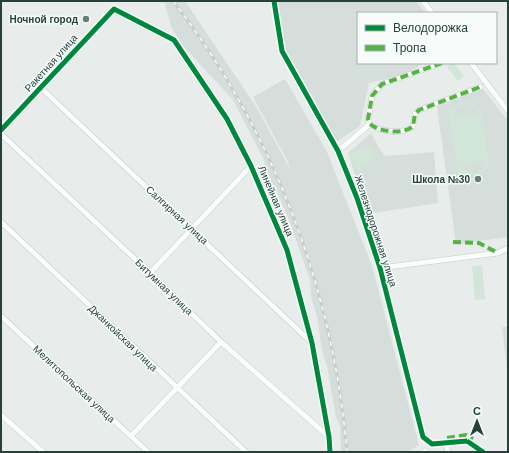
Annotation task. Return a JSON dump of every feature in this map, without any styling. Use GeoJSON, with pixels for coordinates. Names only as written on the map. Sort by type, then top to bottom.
{"type":"FeatureCollection","features":[{"type":"Feature","properties":{"kind":"street","name":"Железнодорожная улица"},"geometry":{"type":"LineString","coordinates":[[274,1],[282,51],[338,151],[357,198],[380,268],[423,437],[432,444],[468,441],[483,452]]}},
{"type":"Feature","properties":{"kind":"street"},"geometry":{"type":"LineString","coordinates":[[423,1],[431,12]]}},
{"type":"Feature","properties":{"kind":"street","name":"Ракетная улица"},"geometry":{"type":"LineString","coordinates":[[1,130],[114,9]]}},
{"type":"Feature","properties":{"kind":"street","name":"Линейная улица"},"geometry":{"type":"LineString","coordinates":[[114,9],[174,40],[227,119],[251,166],[287,250],[312,343],[329,437],[330,452]]}},
{"type":"Feature","properties":{"kind":"street"},"geometry":{"type":"LineString","coordinates":[[439,64],[382,84],[372,96],[368,119],[370,124],[383,132],[408,130],[413,126],[415,114],[419,110],[480,87]]}},
{"type":"Feature","properties":{"kind":"street"},"geometry":{"type":"LineString","coordinates":[[472,64],[508,112]]}},
{"type":"Feature","properties":{"kind":"street","name":"Салгирная улица"},"geometry":{"type":"LineString","coordinates":[[41,88],[192,228],[312,343]]}},
{"type":"Feature","properties":{"kind":"street"},"geometry":{"type":"LineString","coordinates":[[338,151],[370,124]]}},
{"type":"Feature","properties":{"kind":"street","name":"Битумная улица"},"geometry":{"type":"LineString","coordinates":[[1,134],[150,273],[221,342],[329,437]]}},
{"type":"Feature","properties":{"kind":"street"},"geometry":{"type":"LineString","coordinates":[[150,273],[251,166]]}},
{"type":"Feature","properties":{"kind":"street","name":"Джанкойская улица"},"geometry":{"type":"LineString","coordinates":[[1,222],[176,388],[246,452]]}},
{"type":"Feature","properties":{"kind":"street"},"geometry":{"type":"LineString","coordinates":[[380,268],[498,253],[508,248]]}},
{"type":"Feature","properties":{"kind":"street","name":"Мелитопольская улица"},"geometry":{"type":"LineString","coordinates":[[1,316],[148,452]]}},
{"type":"Feature","properties":{"kind":"street"},"geometry":{"type":"LineString","coordinates":[[131,436],[221,342]]}},
{"type":"Feature","properties":{"kind":"street"},"geometry":{"type":"LineString","coordinates":[[1,415],[43,452]]}},
{"type":"Feature","properties":{"kind":"street"},"geometry":{"type":"LineString","coordinates":[[446,443],[448,452]]}},
{"type":"Feature","properties":{"kind":"shaded area"},"geometry":{"type":"Polygon","coordinates":[[[164,1],[185,1],[257,108],[291,171],[288,162],[253,97],[285,79],[327,152],[372,266],[419,445],[408,452],[363,452],[362,446],[362,452],[341,452],[340,426],[336,417],[327,366],[322,351],[317,316],[311,297],[310,280],[290,222],[271,181],[263,158],[233,100],[185,48],[172,29],[164,1]]]}},
{"type":"Feature","properties":{"kind":"shaded area"},"geometry":{"type":"Polygon","coordinates":[[[278,1],[416,1],[425,12],[357,12],[357,64],[422,64],[406,74],[369,83],[360,126],[336,142],[285,51],[281,35],[278,1]]]}},
{"type":"Feature","properties":{"kind":"shaded area","name":"Школа №30"},"geometry":{"type":"Polygon","coordinates":[[[483,89],[508,121],[508,237],[456,244],[437,107],[483,89]]]}},
{"type":"Feature","properties":{"kind":"shaded area"},"geometry":{"type":"Polygon","coordinates":[[[371,133],[384,156],[434,152],[438,203],[367,214],[348,153],[371,133]]]}},
{"type":"Feature","properties":{"kind":"shaded area"},"geometry":{"type":"Polygon","coordinates":[[[502,327],[508,327],[508,379],[502,327]]]}},
{"type":"Feature","properties":{"kind":"green space"},"geometry":{"type":"Polygon","coordinates":[[[450,64],[455,64],[464,76],[458,81],[447,67],[450,64]]]}},
{"type":"Feature","properties":{"kind":"green space"},"geometry":{"type":"Polygon","coordinates":[[[467,101],[475,104],[481,112],[489,163],[482,173],[474,175],[470,175],[462,171],[463,175],[458,176],[447,105],[451,104],[452,109],[460,102],[467,101]],[[468,104],[457,108],[453,117],[479,113],[476,108],[468,104]],[[486,161],[461,165],[467,172],[476,173],[484,168],[486,161]]]}},
{"type":"Feature","properties":{"kind":"green space"},"geometry":{"type":"Polygon","coordinates":[[[370,145],[376,156],[359,172],[348,154],[370,145]]]}},
{"type":"Feature","properties":{"kind":"green space"},"geometry":{"type":"Polygon","coordinates":[[[482,265],[485,299],[475,300],[472,266],[482,265]]]}},
{"type":"Feature","properties":{"kind":"railway"},"geometry":{"type":"LineString","coordinates":[[173,1],[209,51],[240,103],[268,157],[292,214],[312,272],[328,331],[340,391],[347,452]]}},
{"type":"Feature","properties":{"kind":"marked path"},"geometry":{"type":"LineString","coordinates":[[439,64],[382,84],[372,96],[368,119],[370,124],[385,131],[404,131],[413,126],[415,114],[419,110],[480,87]]}},
{"type":"Feature","properties":{"kind":"marked path"},"geometry":{"type":"LineString","coordinates":[[453,242],[479,243],[498,253]]}},
{"type":"Feature","properties":{"kind":"marked path"},"geometry":{"type":"LineString","coordinates":[[447,438],[466,435],[473,439]]}},
{"type":"Feature","properties":{"kind":"cycle path"},"geometry":{"type":"LineString","coordinates":[[274,1],[282,51],[338,151],[357,198],[380,268],[423,437],[432,444],[467,441],[483,452]]}},
{"type":"Feature","properties":{"kind":"cycle path"},"geometry":{"type":"LineString","coordinates":[[1,130],[114,9],[174,40],[227,119],[251,166],[287,250],[312,343],[329,437],[330,452]]}},
{"type":"Feature","properties":{"kind":"place","name":"Ночной город"},"geometry":{"type":"Point","coordinates":[86,19]}},
{"type":"Feature","properties":{"kind":"place","name":"Школа №30"},"geometry":{"type":"Point","coordinates":[478,179]}}]}
